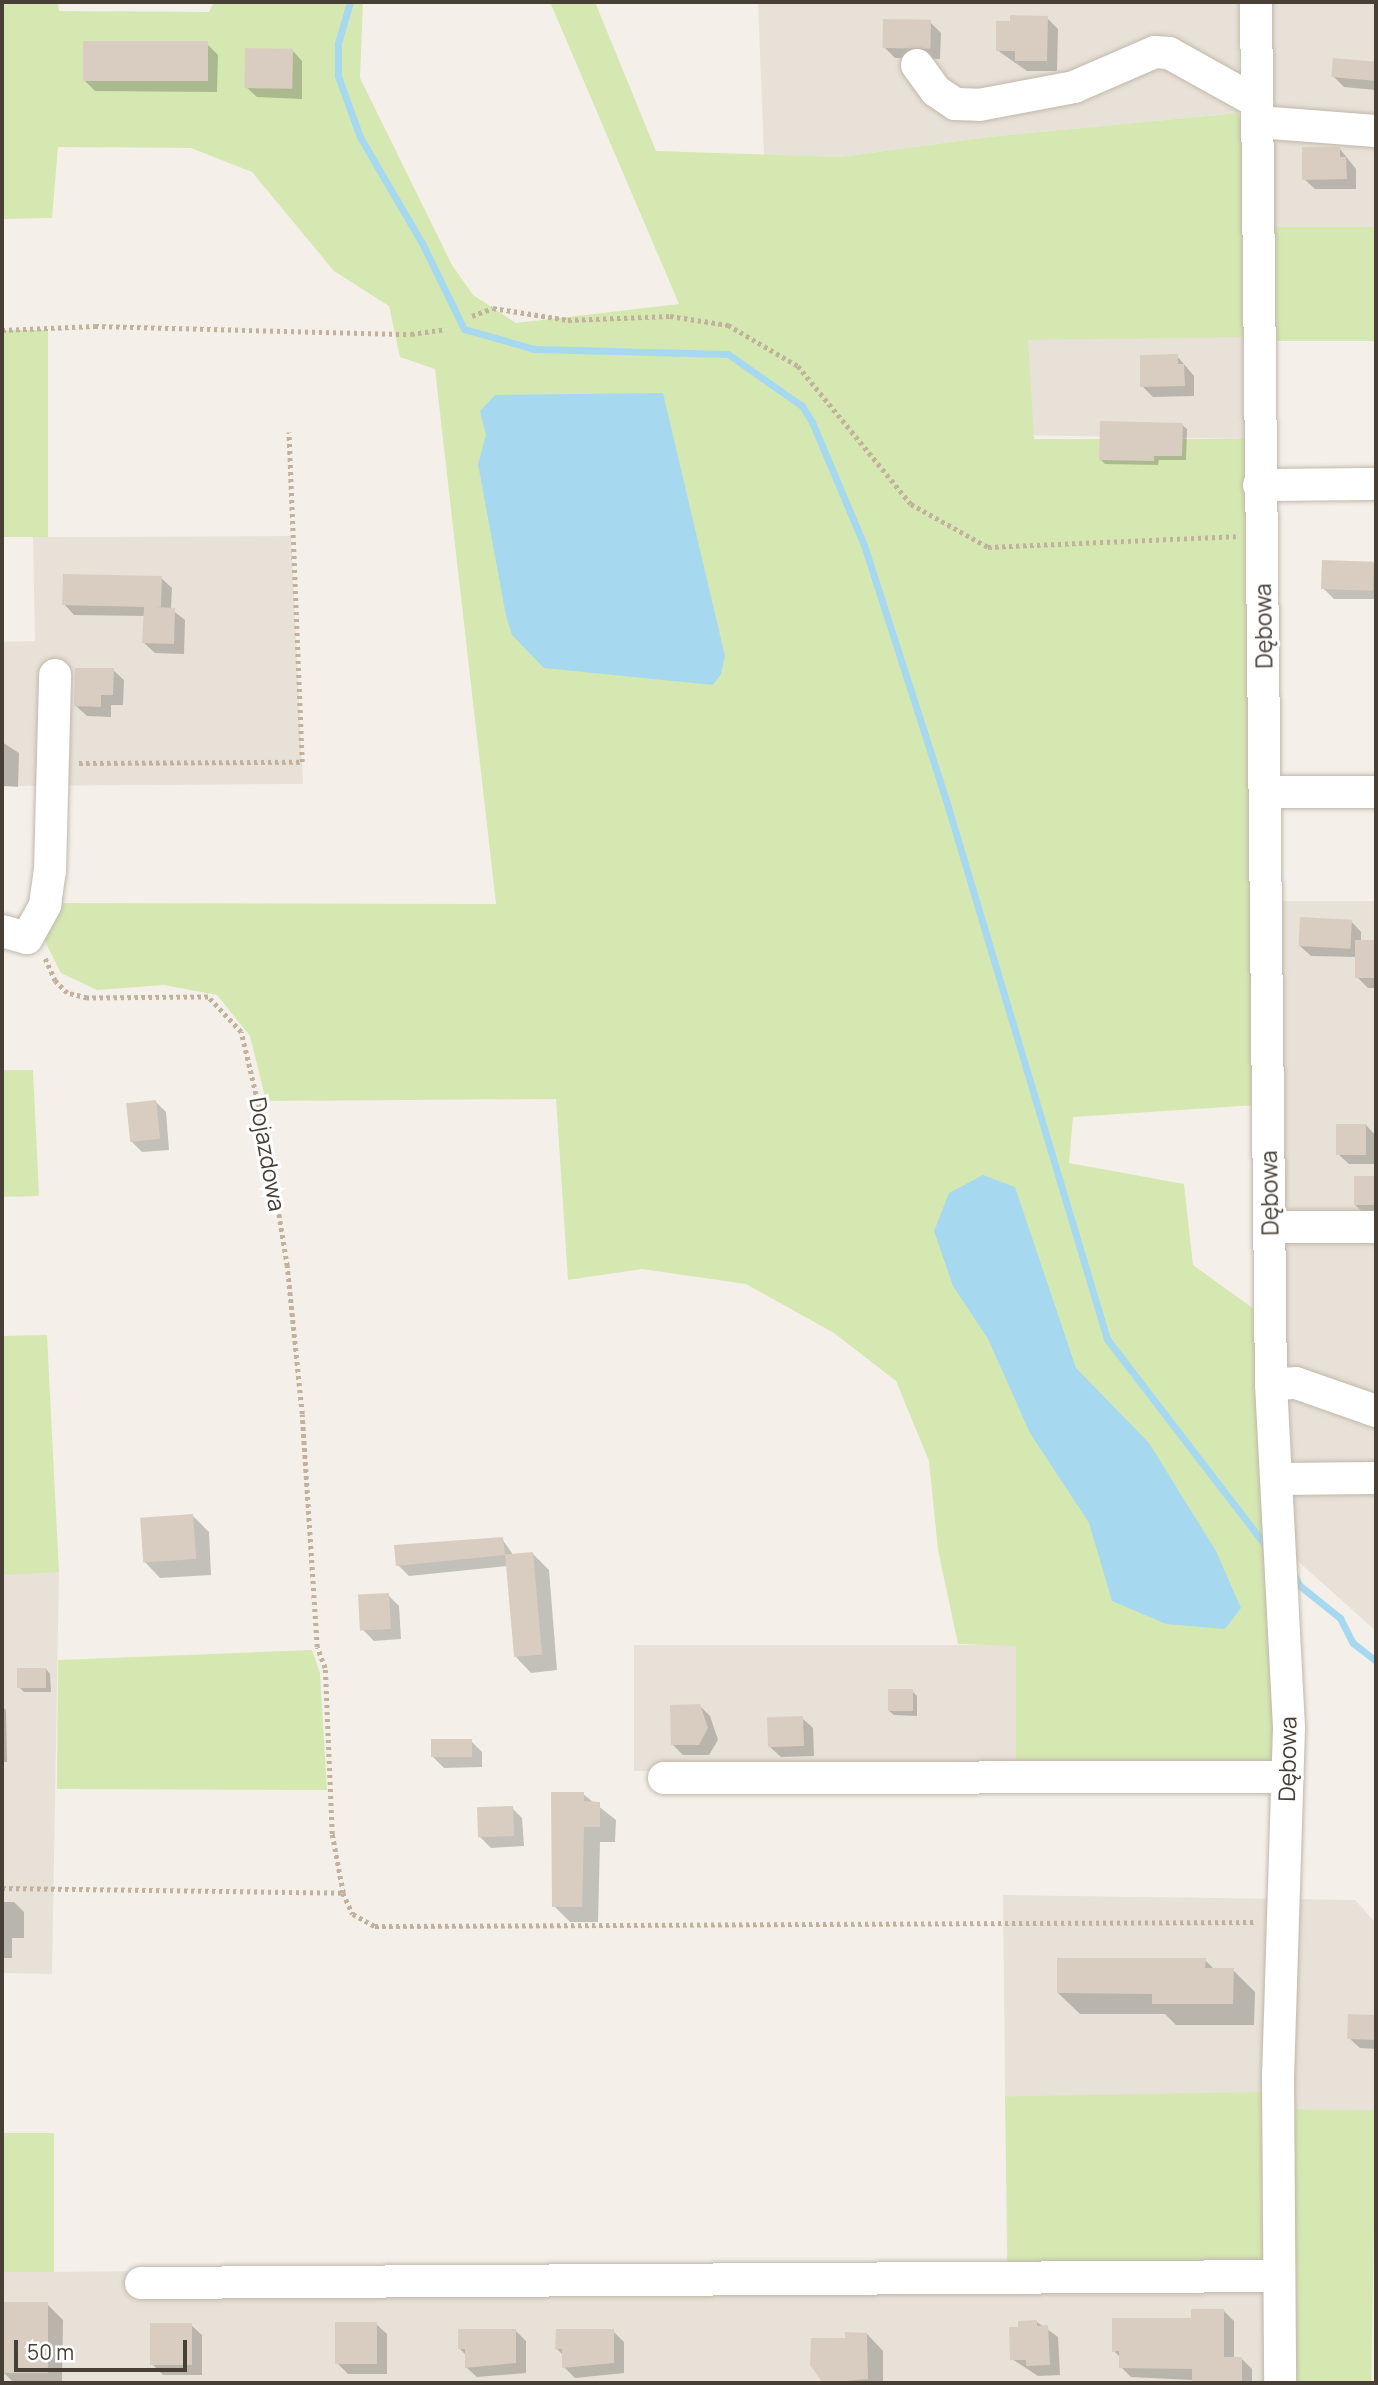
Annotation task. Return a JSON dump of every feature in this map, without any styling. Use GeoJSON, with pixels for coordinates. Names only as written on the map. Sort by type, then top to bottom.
{"type":"FeatureCollection","features":[{"type":"Feature","properties":{"kind":"street","name":"Dębowa"},"geometry":{"type":"LineString","coordinates":[[1256,2],[1259,494],[1262,535],[1271,1384],[1289,1728],[1281,1922],[1277,2277],[1280,2383]]}},
{"type":"Feature","properties":{"kind":"street"},"geometry":{"type":"LineString","coordinates":[[917,65],[936,92],[955,104],[979,105],[1074,87],[1155,52],[1169,52],[1258,112],[1376,131]]}},
{"type":"Feature","properties":{"kind":"street"},"geometry":{"type":"LineString","coordinates":[[1259,494],[1376,484]]}},
{"type":"Feature","properties":{"kind":"street"},"geometry":{"type":"LineString","coordinates":[[1259,494],[1376,504]]}},
{"type":"Feature","properties":{"kind":"street"},"geometry":{"type":"LineString","coordinates":[[15,934],[45,905],[50,872],[55,675]]}},
{"type":"Feature","properties":{"kind":"street"},"geometry":{"type":"LineString","coordinates":[[1265,792],[1376,792]]}},
{"type":"Feature","properties":{"kind":"street"},"geometry":{"type":"LineString","coordinates":[[1270,1227],[1376,1227]]}},
{"type":"Feature","properties":{"kind":"street"},"geometry":{"type":"LineString","coordinates":[[1271,1384],[1296,1383],[1376,1411]]}},
{"type":"Feature","properties":{"kind":"street"},"geometry":{"type":"LineString","coordinates":[[1277,1479],[1376,1478]]}},
{"type":"Feature","properties":{"kind":"street"},"geometry":{"type":"LineString","coordinates":[[664,1778],[1287,1777]]}},
{"type":"Feature","properties":{"kind":"street"},"geometry":{"type":"LineString","coordinates":[[141,2283],[1277,2277]]}},
{"type":"Feature","properties":{"kind":"path"},"geometry":{"type":"LineString","coordinates":[[472,316],[493,307],[568,320],[670,316],[728,325],[798,366],[911,504],[988,547],[1262,535]]}},
{"type":"Feature","properties":{"kind":"path"},"geometry":{"type":"LineString","coordinates":[[2,330],[95,326],[411,334],[446,329]]}},
{"type":"Feature","properties":{"kind":"path"},"geometry":{"type":"LineString","coordinates":[[53,764],[302,762],[289,432]]}},
{"type":"Feature","properties":{"kind":"path","name":"Dojazdowa"},"geometry":{"type":"LineString","coordinates":[[15,934],[42,951],[55,981],[67,993],[87,998],[208,997],[241,1032],[267,1142],[287,1266],[314,1563],[317,1647],[326,1668],[332,1834],[343,1893]]}},
{"type":"Feature","properties":{"kind":"path"},"geometry":{"type":"LineString","coordinates":[[2,1888],[343,1893],[353,1914],[375,1926],[1281,1922]]}},
{"type":"Feature","properties":{"kind":"shaded area"},"geometry":{"type":"Polygon","coordinates":[[[758,2],[1239,3],[1238,113],[988,137],[840,157],[764,155],[758,2]]]}},
{"type":"Feature","properties":{"kind":"shaded area"},"geometry":{"type":"Polygon","coordinates":[[[1268,2],[1376,2],[1376,231],[1268,231],[1268,2]]]}},
{"type":"Feature","properties":{"kind":"shaded area"},"geometry":{"type":"Polygon","coordinates":[[[1028,333],[1247,337],[1245,439],[1026,435],[1028,333]]]}},
{"type":"Feature","properties":{"kind":"shaded area"},"geometry":{"type":"Polygon","coordinates":[[[291,536],[303,784],[2,786],[2,642],[35,641],[33,537],[291,536]]]}},
{"type":"Feature","properties":{"kind":"shaded area"},"geometry":{"type":"Polygon","coordinates":[[[1273,901],[1376,901],[1376,1213],[1273,1213],[1273,901]]]}},
{"type":"Feature","properties":{"kind":"shaded area"},"geometry":{"type":"Polygon","coordinates":[[[1281,1241],[1376,1241],[1376,1631],[1291,1555],[1281,1241]]]}},
{"type":"Feature","properties":{"kind":"shaded area"},"geometry":{"type":"Polygon","coordinates":[[[2,1571],[59,1572],[52,1974],[2,1973],[2,1571]]]}},
{"type":"Feature","properties":{"kind":"shaded area"},"geometry":{"type":"Polygon","coordinates":[[[634,1645],[1016,1645],[1016,1771],[634,1771],[634,1645]]]}},
{"type":"Feature","properties":{"kind":"shaded area"},"geometry":{"type":"Polygon","coordinates":[[[1003,1895],[1355,1900],[1376,1923],[1376,2111],[1293,2109],[1298,2383],[2,2383],[2,2272],[1007,2267],[1003,1895]]]}},
{"type":"Feature","properties":{"kind":"green space"},"geometry":{"type":"Polygon","coordinates":[[[2,2],[58,2],[59,11],[209,12],[214,2],[363,2],[360,78],[452,265],[473,295],[516,323],[679,304],[550,2],[595,2],[656,151],[840,157],[988,137],[1238,113],[1247,145],[1247,337],[1028,340],[1034,439],[1246,439],[1257,1105],[1073,1117],[1069,1163],[1184,1184],[1193,1265],[1258,1312],[1278,1761],[1016,1768],[1016,1646],[958,1644],[938,1550],[929,1461],[896,1381],[834,1333],[746,1284],[642,1269],[568,1280],[556,1099],[266,1101],[250,1036],[217,995],[164,985],[97,990],[61,973],[44,940],[60,903],[496,904],[435,369],[400,357],[389,306],[334,271],[252,172],[191,148],[58,147],[52,218],[2,219],[2,2]]]}},
{"type":"Feature","properties":{"kind":"green space"},"geometry":{"type":"Polygon","coordinates":[[[1267,227],[1376,227],[1376,341],[1267,341],[1267,227]]]}},
{"type":"Feature","properties":{"kind":"green space"},"geometry":{"type":"Polygon","coordinates":[[[2,330],[48,330],[48,537],[2,537],[2,330]]]}},
{"type":"Feature","properties":{"kind":"green space"},"geometry":{"type":"Polygon","coordinates":[[[2,1070],[33,1070],[39,1196],[2,1197],[2,1070]]]}},
{"type":"Feature","properties":{"kind":"green space"},"geometry":{"type":"Polygon","coordinates":[[[47,1335],[59,1572],[2,1575],[2,1336],[47,1335]]]}},
{"type":"Feature","properties":{"kind":"green space"},"geometry":{"type":"Polygon","coordinates":[[[312,1650],[320,1673],[327,1790],[57,1789],[58,1660],[312,1650]]]}},
{"type":"Feature","properties":{"kind":"green space"},"geometry":{"type":"Polygon","coordinates":[[[1264,2092],[1267,2264],[1008,2268],[1005,2097],[1264,2092]]]}},
{"type":"Feature","properties":{"kind":"green space"},"geometry":{"type":"Polygon","coordinates":[[[1293,2109],[1376,2110],[1371,2383],[1288,2383],[1293,2109]]]}},
{"type":"Feature","properties":{"kind":"green space"},"geometry":{"type":"Polygon","coordinates":[[[2,2133],[54,2133],[54,2272],[2,2272],[2,2133]]]}},
{"type":"Feature","properties":{"kind":"water"},"geometry":{"type":"Polygon","coordinates":[[[663,393],[725,656],[721,674],[713,685],[544,668],[512,635],[506,616],[478,464],[486,435],[480,411],[495,395],[663,393]]]}},
{"type":"Feature","properties":{"kind":"water"},"geometry":{"type":"Polygon","coordinates":[[[983,1175],[1015,1187],[1076,1368],[1149,1443],[1216,1551],[1241,1608],[1225,1629],[1166,1624],[1112,1601],[1089,1523],[1030,1433],[988,1339],[953,1286],[934,1231],[949,1193],[983,1175]]]}},
{"type":"Feature","properties":{"kind":"building"},"geometry":{"type":"Polygon","coordinates":[[[1010,15],[1048,16],[1047,61],[1015,61],[1015,51],[996,51],[996,21],[1010,21],[1010,15]]]}},
{"type":"Feature","properties":{"kind":"building"},"geometry":{"type":"Polygon","coordinates":[[[883,19],[931,20],[930,49],[882,48],[883,19]]]}},
{"type":"Feature","properties":{"kind":"building"},"geometry":{"type":"Polygon","coordinates":[[[83,41],[208,41],[208,81],[83,81],[83,41]]]}},
{"type":"Feature","properties":{"kind":"building"},"geometry":{"type":"Polygon","coordinates":[[[245,48],[293,49],[292,89],[244,88],[245,48]]]}},
{"type":"Feature","properties":{"kind":"building"},"geometry":{"type":"Polygon","coordinates":[[[1333,58],[1376,62],[1374,81],[1331,77],[1333,58]]]}},
{"type":"Feature","properties":{"kind":"building"},"geometry":{"type":"Polygon","coordinates":[[[1302,147],[1340,147],[1340,157],[1346,157],[1347,179],[1302,180],[1302,147]]]}},
{"type":"Feature","properties":{"kind":"building"},"geometry":{"type":"Polygon","coordinates":[[[1178,354],[1178,364],[1184,364],[1185,386],[1140,387],[1140,355],[1178,354]]]}},
{"type":"Feature","properties":{"kind":"building"},"geometry":{"type":"Polygon","coordinates":[[[1100,421],[1183,423],[1182,456],[1154,456],[1154,461],[1099,460],[1100,421]]]}},
{"type":"Feature","properties":{"kind":"building"},"geometry":{"type":"Polygon","coordinates":[[[1322,560],[1374,562],[1373,591],[1321,589],[1322,560]]]}},
{"type":"Feature","properties":{"kind":"building"},"geometry":{"type":"Polygon","coordinates":[[[63,574],[162,576],[161,607],[155,607],[175,608],[174,644],[142,643],[144,607],[62,605],[63,574]]]}},
{"type":"Feature","properties":{"kind":"building"},"geometry":{"type":"Polygon","coordinates":[[[75,668],[114,668],[113,695],[101,695],[101,707],[74,706],[75,668]]]}},
{"type":"Feature","properties":{"kind":"building"},"geometry":{"type":"Polygon","coordinates":[[[1300,917],[1352,920],[1350,949],[1298,946],[1300,917]]]}},
{"type":"Feature","properties":{"kind":"building"},"geometry":{"type":"Polygon","coordinates":[[[1355,940],[1376,940],[1376,978],[1355,978],[1355,940]]]}},
{"type":"Feature","properties":{"kind":"building"},"geometry":{"type":"Polygon","coordinates":[[[156,1100],[160,1139],[130,1142],[126,1103],[156,1100]]]}},
{"type":"Feature","properties":{"kind":"building"},"geometry":{"type":"Polygon","coordinates":[[[1336,1124],[1366,1124],[1366,1155],[1336,1155],[1336,1124]]]}},
{"type":"Feature","properties":{"kind":"building"},"geometry":{"type":"Polygon","coordinates":[[[1354,1176],[1376,1176],[1376,1205],[1354,1205],[1354,1176]]]}},
{"type":"Feature","properties":{"kind":"building"},"geometry":{"type":"Polygon","coordinates":[[[193,1514],[196,1559],[143,1563],[140,1518],[193,1514]]]}},
{"type":"Feature","properties":{"kind":"building"},"geometry":{"type":"Polygon","coordinates":[[[503,1537],[505,1555],[396,1566],[394,1545],[503,1537]]]}},
{"type":"Feature","properties":{"kind":"building"},"geometry":{"type":"Polygon","coordinates":[[[533,1552],[542,1655],[514,1657],[505,1554],[533,1552]]]}},
{"type":"Feature","properties":{"kind":"building"},"geometry":{"type":"Polygon","coordinates":[[[389,1593],[391,1629],[360,1631],[358,1595],[389,1593]]]}},
{"type":"Feature","properties":{"kind":"building"},"geometry":{"type":"Polygon","coordinates":[[[17,1668],[46,1668],[46,1688],[17,1688],[17,1668]]]}},
{"type":"Feature","properties":{"kind":"building"},"geometry":{"type":"Polygon","coordinates":[[[888,1689],[913,1689],[913,1711],[888,1711],[888,1689]]]}},
{"type":"Feature","properties":{"kind":"building"},"geometry":{"type":"Polygon","coordinates":[[[700,1704],[708,1728],[699,1745],[671,1745],[670,1705],[700,1704]]]}},
{"type":"Feature","properties":{"kind":"building"},"geometry":{"type":"Polygon","coordinates":[[[803,1716],[804,1746],[768,1747],[767,1717],[803,1716]]]}},
{"type":"Feature","properties":{"kind":"building"},"geometry":{"type":"Polygon","coordinates":[[[431,1739],[472,1739],[472,1757],[431,1757],[431,1739]]]}},
{"type":"Feature","properties":{"kind":"building"},"geometry":{"type":"Polygon","coordinates":[[[551,1792],[584,1792],[584,1801],[600,1802],[600,1827],[584,1827],[582,1907],[552,1907],[551,1792]]]}},
{"type":"Feature","properties":{"kind":"building"},"geometry":{"type":"Polygon","coordinates":[[[513,1806],[514,1836],[478,1837],[477,1807],[513,1806]]]}},
{"type":"Feature","properties":{"kind":"building"},"geometry":{"type":"Polygon","coordinates":[[[1057,1958],[1206,1958],[1205,1968],[1234,1968],[1233,2004],[1152,2004],[1152,1994],[1057,1993],[1057,1958]]]}},
{"type":"Feature","properties":{"kind":"building"},"geometry":{"type":"Polygon","coordinates":[[[1348,2014],[1376,2015],[1375,2040],[1347,2039],[1348,2014]]]}},
{"type":"Feature","properties":{"kind":"building"},"geometry":{"type":"Polygon","coordinates":[[[3,2302],[48,2302],[48,2373],[3,2373],[3,2302]]]}},
{"type":"Feature","properties":{"kind":"building"},"geometry":{"type":"Polygon","coordinates":[[[1191,2309],[1224,2309],[1224,2357],[1242,2357],[1242,2383],[1192,2383],[1192,2369],[1119,2368],[1119,2351],[1112,2352],[1112,2318],[1191,2318],[1191,2309]]]}},
{"type":"Feature","properties":{"kind":"building"},"geometry":{"type":"Polygon","coordinates":[[[1037,2320],[1037,2326],[1048,2325],[1050,2365],[1026,2366],[1026,2360],[1010,2360],[1009,2327],[1018,2327],[1018,2321],[1037,2320]]]}},
{"type":"Feature","properties":{"kind":"building"},"geometry":{"type":"Polygon","coordinates":[[[335,2322],[377,2322],[377,2364],[335,2364],[335,2322]]]}},
{"type":"Feature","properties":{"kind":"building"},"geometry":{"type":"Polygon","coordinates":[[[150,2323],[192,2323],[192,2365],[150,2365],[150,2323]]]}},
{"type":"Feature","properties":{"kind":"building"},"geometry":{"type":"Polygon","coordinates":[[[458,2329],[516,2329],[516,2363],[465,2368],[465,2349],[458,2349],[458,2329]]]}},
{"type":"Feature","properties":{"kind":"building"},"geometry":{"type":"Polygon","coordinates":[[[556,2329],[614,2329],[614,2363],[562,2368],[562,2349],[555,2349],[556,2329]]]}},
{"type":"Feature","properties":{"kind":"building"},"geometry":{"type":"Polygon","coordinates":[[[845,2332],[867,2333],[868,2379],[823,2383],[810,2365],[811,2338],[845,2338],[845,2332]]]}},
{"type":"Feature","properties":{"kind":"waterway"},"geometry":{"type":"LineString","coordinates":[[350,2],[338,43],[338,76],[360,137],[422,243],[464,329],[534,349],[728,354],[802,406],[812,422],[864,545],[948,807],[1107,1339],[1268,1549]]}},
{"type":"Feature","properties":{"kind":"waterway"},"geometry":{"type":"LineString","coordinates":[[1293,1573],[1299,1585],[1340,1618],[1353,1643],[1376,1661]]}}]}
